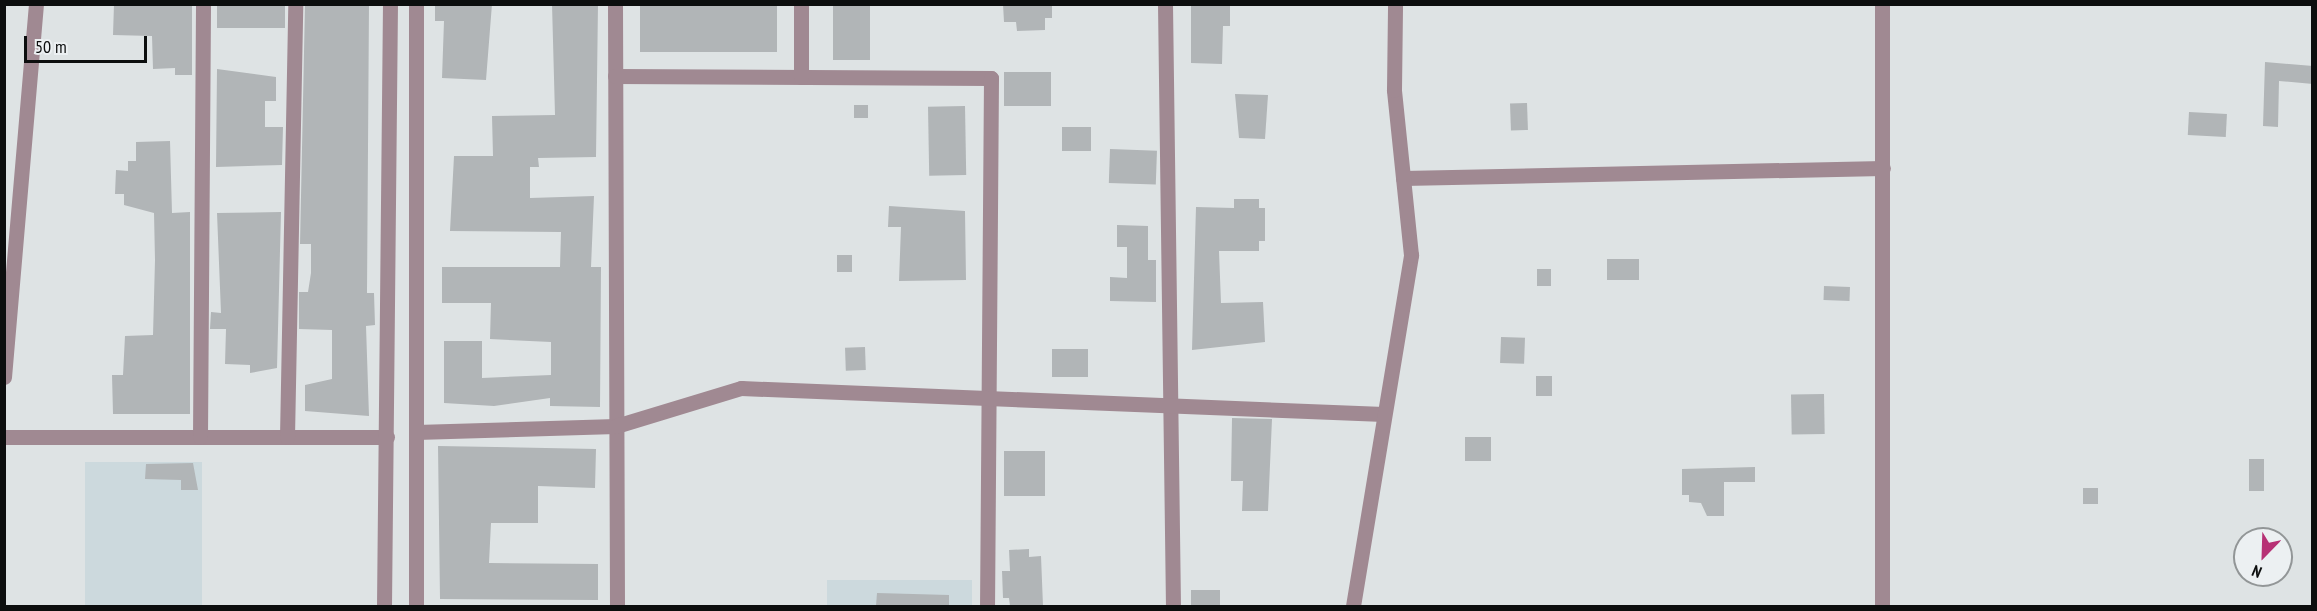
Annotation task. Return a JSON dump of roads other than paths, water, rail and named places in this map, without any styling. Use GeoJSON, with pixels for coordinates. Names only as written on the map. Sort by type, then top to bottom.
{"type":"FeatureCollection","features":[{"type":"Feature","properties":{"kind":"street"},"geometry":{"type":"LineString","coordinates":[[4,377],[36,4]]}},
{"type":"Feature","properties":{"kind":"street"},"geometry":{"type":"LineString","coordinates":[[200,437],[203,4]]}},
{"type":"Feature","properties":{"kind":"street"},"geometry":{"type":"LineString","coordinates":[[287,437],[295,4]]}},
{"type":"Feature","properties":{"kind":"street"},"geometry":{"type":"LineString","coordinates":[[384,606],[390,4]]}},
{"type":"Feature","properties":{"kind":"street"},"geometry":{"type":"LineString","coordinates":[[416,4],[416,606]]}},
{"type":"Feature","properties":{"kind":"street"},"geometry":{"type":"LineString","coordinates":[[615,4],[617,606]]}},
{"type":"Feature","properties":{"kind":"street"},"geometry":{"type":"LineString","coordinates":[[801,4],[801,77]]}},
{"type":"Feature","properties":{"kind":"street"},"geometry":{"type":"LineString","coordinates":[[1165,4],[1167,258],[1173,409],[1173,606]]}},
{"type":"Feature","properties":{"kind":"street"},"geometry":{"type":"LineString","coordinates":[[1353,606],[1383,414],[1412,255],[1394,90],[1395,4]]}},
{"type":"Feature","properties":{"kind":"street"},"geometry":{"type":"LineString","coordinates":[[1881,606],[1882,4]]}},
{"type":"Feature","properties":{"kind":"street"},"geometry":{"type":"LineString","coordinates":[[615,76],[992,78],[986,400],[987,606]]}},
{"type":"Feature","properties":{"kind":"street"},"geometry":{"type":"LineString","coordinates":[[1403,178],[1883,168]]}},
{"type":"Feature","properties":{"kind":"street"},"geometry":{"type":"LineString","coordinates":[[416,432],[616,426],[741,388],[1173,409],[1383,414]]}},
{"type":"Feature","properties":{"kind":"street"},"geometry":{"type":"LineString","coordinates":[[4,437],[387,437]]}}]}
